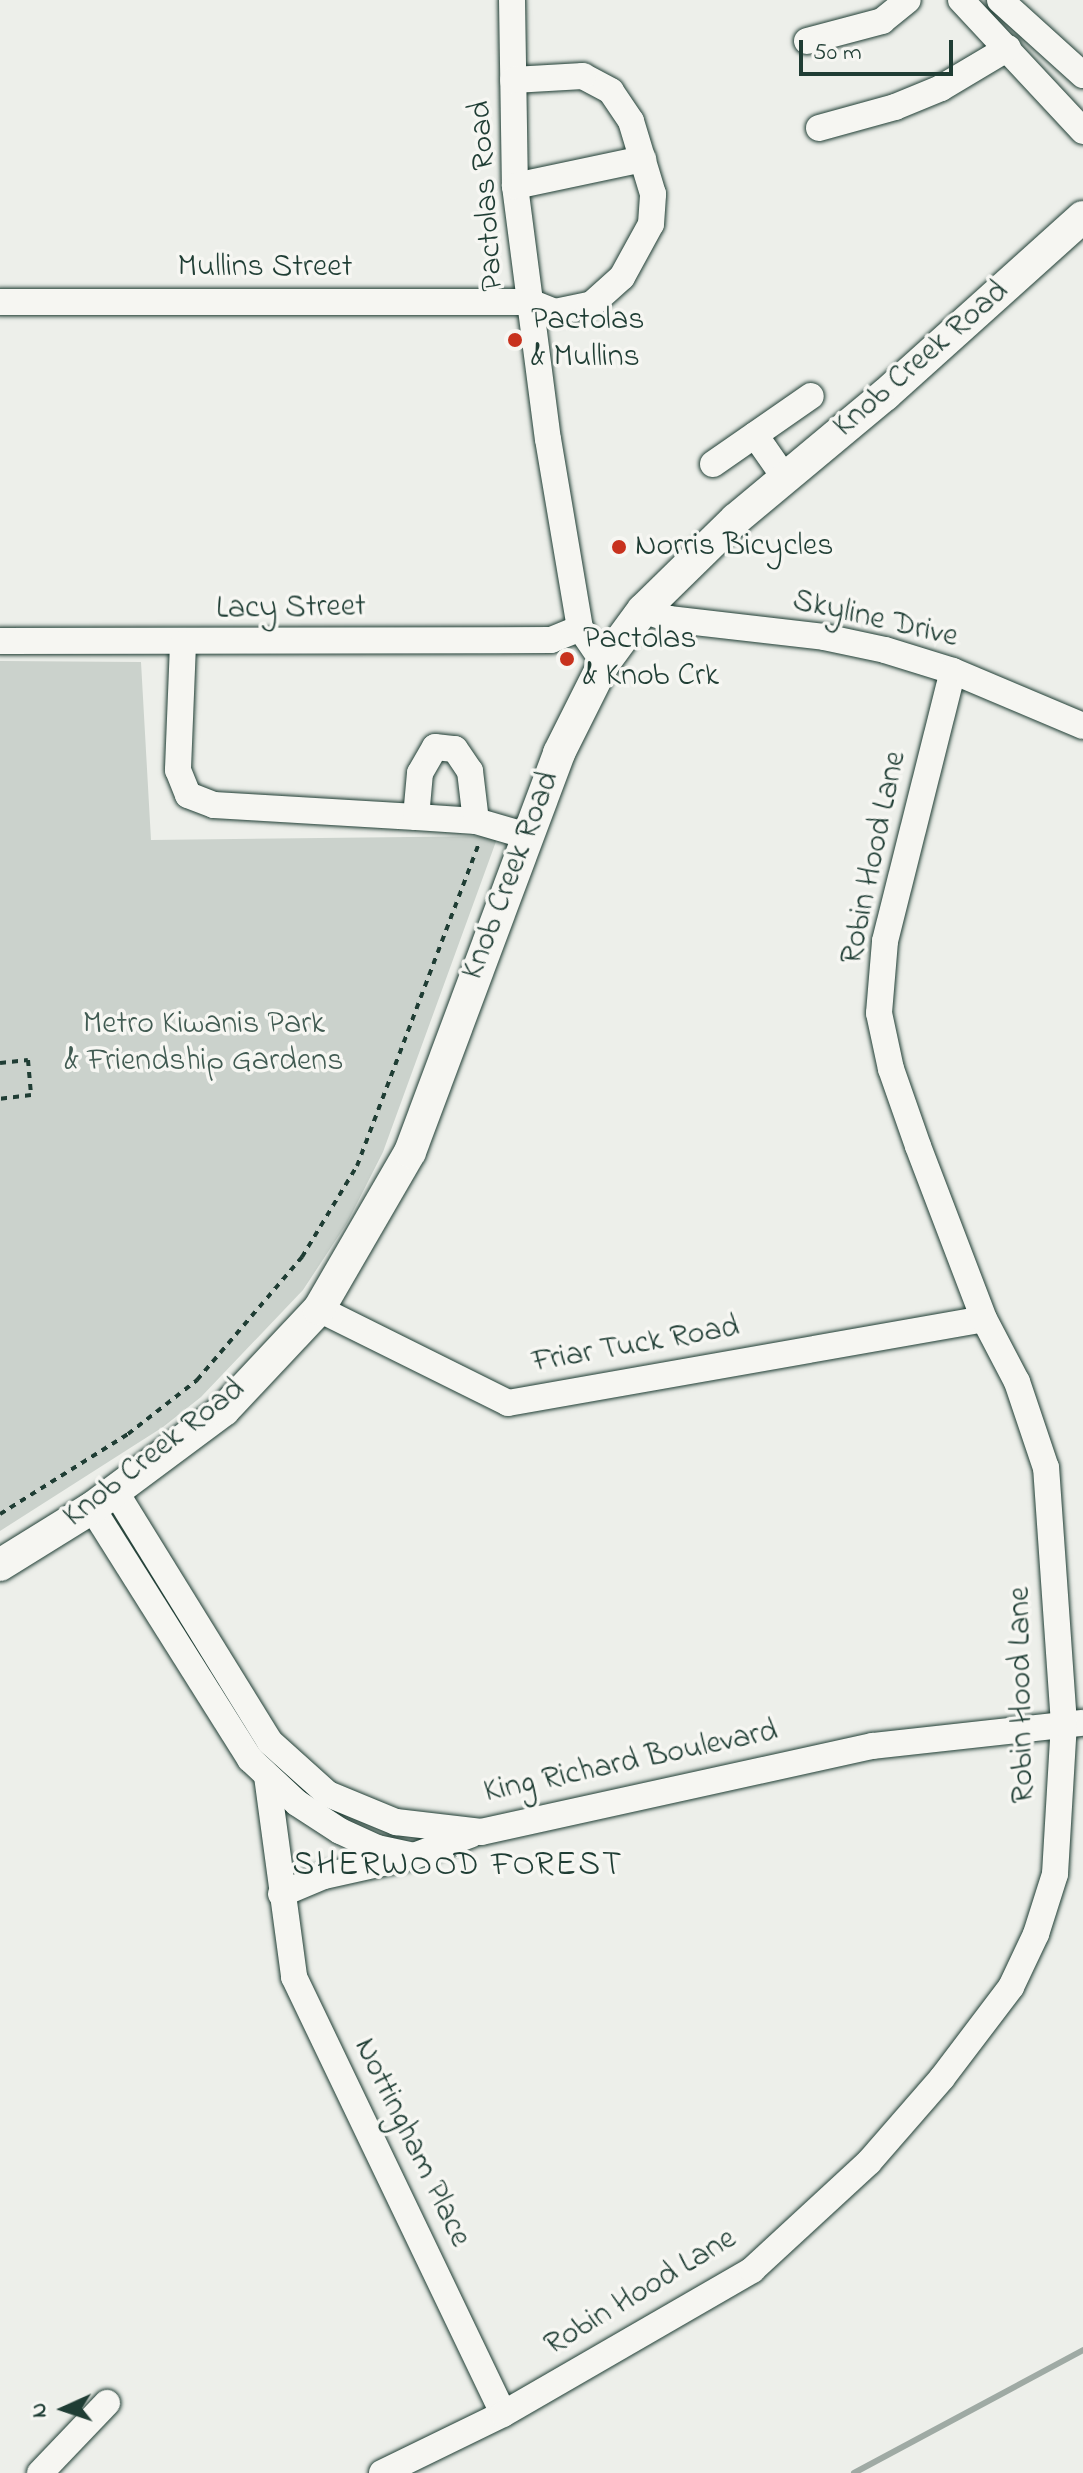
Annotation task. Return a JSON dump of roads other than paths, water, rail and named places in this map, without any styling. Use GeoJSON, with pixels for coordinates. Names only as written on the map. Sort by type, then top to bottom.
{"type":"FeatureCollection","features":[{"type":"Feature","properties":{"kind":"main road","name":"Knob Creek Road"},"geometry":{"type":"LineString","coordinates":[[0,1565],[104,1500],[224,1410],[319,1309],[410,1152],[524,835],[604,663],[643,610],[785,478],[1083,217]]}},
{"type":"Feature","properties":{"kind":"street","name":"Pactolas Road"},"geometry":{"type":"LineString","coordinates":[[512,0],[515,186],[530,302],[580,628],[604,663]]}},
{"type":"Feature","properties":{"kind":"street"},"geometry":{"type":"LineString","coordinates":[[807,41],[882,21],[908,0]]}},
{"type":"Feature","properties":{"kind":"street"},"geometry":{"type":"LineString","coordinates":[[961,0],[1083,131]]}},
{"type":"Feature","properties":{"kind":"street"},"geometry":{"type":"LineString","coordinates":[[1000,0],[1083,75]]}},
{"type":"Feature","properties":{"kind":"street"},"geometry":{"type":"LineString","coordinates":[[819,128],[907,103],[1008,48]]}},
{"type":"Feature","properties":{"kind":"street","name":"Mullins Street"},"geometry":{"type":"LineString","coordinates":[[0,302],[530,302],[555,312],[592,304],[622,277],[651,224],[653,194],[631,121],[611,91],[595,80],[562,75],[513,80]]}},
{"type":"Feature","properties":{"kind":"street"},"geometry":{"type":"LineString","coordinates":[[515,186],[643,159]]}},
{"type":"Feature","properties":{"kind":"street"},"geometry":{"type":"LineString","coordinates":[[713,464],[811,396]]}},
{"type":"Feature","properties":{"kind":"street"},"geometry":{"type":"LineString","coordinates":[[755,435],[785,478]]}},
{"type":"Feature","properties":{"kind":"street","name":"Skyline Drive"},"geometry":{"type":"LineString","coordinates":[[643,610],[669,619],[824,637],[953,671],[1083,726]]}},
{"type":"Feature","properties":{"kind":"street","name":"Lacy Street"},"geometry":{"type":"LineString","coordinates":[[0,641],[183,644],[551,640],[580,628]]}},
{"type":"Feature","properties":{"kind":"street"},"geometry":{"type":"LineString","coordinates":[[183,644],[178,770],[188,795],[214,805],[481,823],[524,835]]}},
{"type":"Feature","properties":{"kind":"street","name":"Robin Hood Lane"},"geometry":{"type":"LineString","coordinates":[[382,2473],[503,2414],[752,2270],[869,2162],[942,2078],[1011,1987],[1036,1934],[1055,1874],[1074,1723],[1046,1468],[1017,1382],[984,1319],[891,1069],[879,1013],[885,941],[953,671]]}},
{"type":"Feature","properties":{"kind":"street"},"geometry":{"type":"LineString","coordinates":[[416,817],[420,773],[435,747],[455,749],[470,771],[481,823]]}},
{"type":"Feature","properties":{"kind":"street","name":"Friar Tuck Road"},"geometry":{"type":"LineString","coordinates":[[319,1309],[508,1403],[984,1319]]}},
{"type":"Feature","properties":{"kind":"street"},"geometry":{"type":"LineString","coordinates":[[104,1500],[258,1767],[297,1803],[348,1835],[414,1856]]}},
{"type":"Feature","properties":{"kind":"street","name":"King Richard Boulevard"},"geometry":{"type":"LineString","coordinates":[[104,1500],[270,1742],[328,1794],[396,1822],[481,1832],[873,1746],[1074,1723]]}},
{"type":"Feature","properties":{"kind":"street"},"geometry":{"type":"LineString","coordinates":[[258,1767],[270,1742]]}},
{"type":"Feature","properties":{"kind":"street","name":"Nottingham Place"},"geometry":{"type":"LineString","coordinates":[[258,1767],[294,1977],[503,2414]]}},
{"type":"Feature","properties":{"kind":"street"},"geometry":{"type":"LineString","coordinates":[[324,1876],[348,1835],[359,1808]]}},
{"type":"Feature","properties":{"kind":"street"},"geometry":{"type":"LineString","coordinates":[[281,1894],[324,1876],[414,1856],[481,1832]]}},
{"type":"Feature","properties":{"kind":"street"},"geometry":{"type":"LineString","coordinates":[[40,2473],[107,2403]]}},
{"type":"Feature","properties":{"kind":"waterway"},"geometry":{"type":"LineString","coordinates":[[854,2473],[1083,2350]]}},
{"type":"Feature","properties":{"kind":"place","name":"Pactolas & Mullins"},"geometry":{"type":"Point","coordinates":[515,340]}},
{"type":"Feature","properties":{"kind":"place","name":"Norris Bicycles"},"geometry":{"type":"Point","coordinates":[619,547]}},
{"type":"Feature","properties":{"kind":"place","name":"Pactolas & Knob Crk"},"geometry":{"type":"Point","coordinates":[567,659]}},
{"type":"Feature","properties":{"kind":"district","name":"SHERWOOD FOREST"},"geometry":{"type":"Point","coordinates":[458,1867]}},
{"type":"Feature","properties":{"kind":"park label","name":"Metro Kiwanis Park & Friendship Gardens"},"geometry":{"type":"Point","coordinates":[204,1044]}}]}
